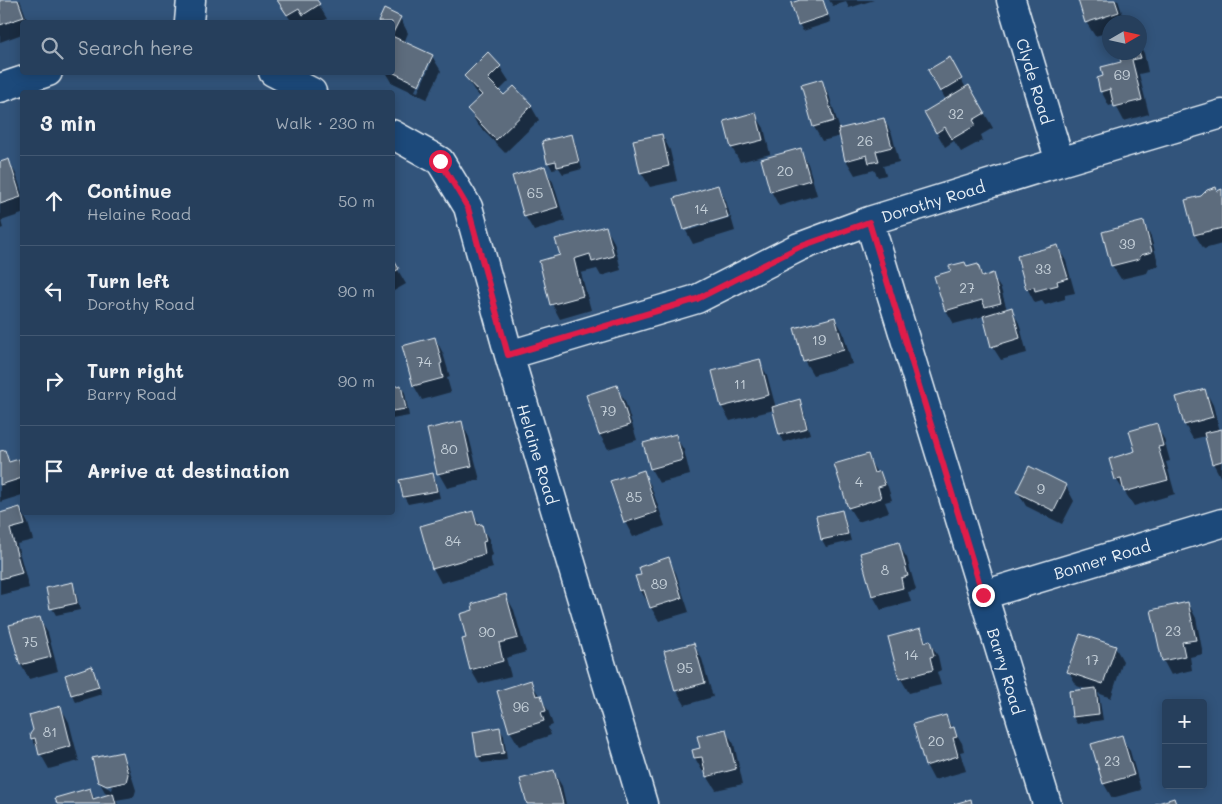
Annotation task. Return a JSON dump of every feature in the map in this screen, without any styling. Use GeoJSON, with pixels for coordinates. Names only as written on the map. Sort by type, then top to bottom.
{"type":"FeatureCollection","features":[{"type":"Feature","properties":{"kind":"street"},"geometry":{"type":"LineString","coordinates":[[189,20],[191,0]]}},
{"type":"Feature","properties":{"kind":"street","name":"Clyde Road"},"geometry":{"type":"LineString","coordinates":[[1011,0],[1060,162]]}},
{"type":"Feature","properties":{"kind":"street"},"geometry":{"type":"LineString","coordinates":[[0,88],[39,75]]}},
{"type":"Feature","properties":{"kind":"street"},"geometry":{"type":"LineString","coordinates":[[279,75],[308,90]]}},
{"type":"Feature","properties":{"kind":"street","name":"Dorothy Road"},"geometry":{"type":"LineString","coordinates":[[508,355],[697,299],[799,247],[869,222],[1222,114]]}},
{"type":"Feature","properties":{"kind":"street","name":"Helaine Road"},"geometry":{"type":"LineString","coordinates":[[395,136],[440,161],[468,208],[508,355],[643,804]]}},
{"type":"Feature","properties":{"kind":"street","name":"Barry Road"},"geometry":{"type":"LineString","coordinates":[[869,222],[1047,804]]}},
{"type":"Feature","properties":{"kind":"street","name":"Bonner Road"},"geometry":{"type":"LineString","coordinates":[[983,595],[1222,523]]}},
{"type":"Feature","properties":{"kind":"building"},"geometry":{"type":"Polygon","coordinates":[[[0,0],[18,0],[24,17],[0,25],[0,0]]]}},
{"type":"Feature","properties":{"kind":"building"},"geometry":{"type":"Polygon","coordinates":[[[277,0],[317,0],[320,4],[303,15],[299,8],[287,15],[277,0]]]}},
{"type":"Feature","properties":{"kind":"building"},"geometry":{"type":"Polygon","coordinates":[[[800,0],[823,0],[828,15],[798,25],[791,3],[800,0]]]}},
{"type":"Feature","properties":{"kind":"building"},"geometry":{"type":"Polygon","coordinates":[[[1078,0],[1115,0],[1119,12],[1102,15],[1102,18],[1085,23],[1078,0]]]}},
{"type":"Feature","properties":{"kind":"building"},"geometry":{"type":"Polygon","coordinates":[[[384,9],[401,17],[395,29],[395,20],[379,20],[384,9]]]}},
{"type":"Feature","properties":{"kind":"building"},"geometry":{"type":"Polygon","coordinates":[[[395,37],[433,55],[419,85],[395,73],[395,37]]]}},
{"type":"Feature","properties":{"kind":"building"},"geometry":{"type":"Polygon","coordinates":[[[488,52],[501,66],[488,79],[504,95],[514,86],[532,105],[496,140],[467,109],[482,95],[464,76],[488,52]]]}},
{"type":"Feature","properties":{"kind":"building"},"geometry":{"type":"Polygon","coordinates":[[[950,57],[962,79],[940,92],[928,70],[950,57]]]}},
{"type":"Feature","properties":{"kind":"building"},"geometry":{"type":"Polygon","coordinates":[[[1120,60],[1132,60],[1142,100],[1114,107],[1110,89],[1100,92],[1097,78],[1103,76],[1101,67],[1121,62],[1120,60]]]}},
{"type":"Feature","properties":{"kind":"building"},"geometry":{"type":"Polygon","coordinates":[[[822,79],[834,121],[813,127],[801,85],[822,79]]]}},
{"type":"Feature","properties":{"kind":"building"},"geometry":{"type":"Polygon","coordinates":[[[969,85],[985,113],[973,120],[976,125],[952,139],[945,127],[936,133],[924,112],[969,85]]]}},
{"type":"Feature","properties":{"kind":"building"},"geometry":{"type":"Polygon","coordinates":[[[756,112],[763,140],[731,148],[724,121],[756,112]]]}},
{"type":"Feature","properties":{"kind":"building"},"geometry":{"type":"Polygon","coordinates":[[[884,118],[892,147],[876,151],[879,161],[869,163],[867,155],[845,161],[838,129],[884,118]]]}},
{"type":"Feature","properties":{"kind":"building"},"geometry":{"type":"Polygon","coordinates":[[[572,134],[579,162],[557,167],[556,161],[547,163],[542,141],[572,134]]]}},
{"type":"Feature","properties":{"kind":"building"},"geometry":{"type":"Polygon","coordinates":[[[662,134],[669,166],[640,173],[633,140],[662,134]]]}},
{"type":"Feature","properties":{"kind":"building"},"geometry":{"type":"Polygon","coordinates":[[[801,148],[810,180],[770,192],[761,159],[801,148]]]}},
{"type":"Feature","properties":{"kind":"building"},"geometry":{"type":"Polygon","coordinates":[[[9,159],[20,197],[0,204],[0,162],[9,159]]]}},
{"type":"Feature","properties":{"kind":"building"},"geometry":{"type":"Polygon","coordinates":[[[545,166],[558,207],[524,217],[512,176],[545,166]]]}},
{"type":"Feature","properties":{"kind":"building"},"geometry":{"type":"Polygon","coordinates":[[[718,185],[728,217],[684,230],[674,198],[718,185]]]}},
{"type":"Feature","properties":{"kind":"building"},"geometry":{"type":"Polygon","coordinates":[[[1216,187],[1217,191],[1222,189],[1222,228],[1194,235],[1185,200],[1201,196],[1207,190],[1216,187]]]}},
{"type":"Feature","properties":{"kind":"building"},"geometry":{"type":"Polygon","coordinates":[[[1144,221],[1152,252],[1141,255],[1139,259],[1111,266],[1102,232],[1144,221]]]}},
{"type":"Feature","properties":{"kind":"building"},"geometry":{"type":"Polygon","coordinates":[[[606,226],[614,256],[592,262],[590,254],[574,259],[583,296],[550,305],[539,261],[560,255],[555,239],[606,226]]]}},
{"type":"Feature","properties":{"kind":"building"},"geometry":{"type":"Polygon","coordinates":[[[1058,245],[1068,278],[1057,281],[1058,285],[1035,291],[1034,287],[1026,289],[1017,256],[1058,245]]]}},
{"type":"Feature","properties":{"kind":"building"},"geometry":{"type":"Polygon","coordinates":[[[395,262],[399,269],[395,271],[395,262]]]}},
{"type":"Feature","properties":{"kind":"building"},"geometry":{"type":"Polygon","coordinates":[[[965,262],[967,267],[978,264],[982,277],[993,273],[1001,303],[985,307],[982,300],[945,311],[934,276],[951,271],[949,266],[965,262]]]}},
{"type":"Feature","properties":{"kind":"building"},"geometry":{"type":"Polygon","coordinates":[[[1012,307],[1020,338],[991,347],[983,316],[1012,307]]]}},
{"type":"Feature","properties":{"kind":"building"},"geometry":{"type":"Polygon","coordinates":[[[835,317],[844,350],[803,361],[794,328],[835,317]]]}},
{"type":"Feature","properties":{"kind":"building"},"geometry":{"type":"Polygon","coordinates":[[[435,337],[442,363],[440,364],[443,378],[413,386],[402,346],[435,337]]]}},
{"type":"Feature","properties":{"kind":"building"},"geometry":{"type":"Polygon","coordinates":[[[760,359],[769,395],[721,407],[712,371],[760,359]]]}},
{"type":"Feature","properties":{"kind":"building"},"geometry":{"type":"Polygon","coordinates":[[[401,385],[406,409],[395,411],[395,386],[401,385]]]}},
{"type":"Feature","properties":{"kind":"building"},"geometry":{"type":"Polygon","coordinates":[[[617,385],[630,425],[599,435],[586,395],[617,385]]]}},
{"type":"Feature","properties":{"kind":"building"},"geometry":{"type":"Polygon","coordinates":[[[1205,389],[1213,417],[1184,425],[1176,397],[1205,389]]]}},
{"type":"Feature","properties":{"kind":"building"},"geometry":{"type":"Polygon","coordinates":[[[800,399],[807,428],[779,435],[772,407],[800,399]]]}},
{"type":"Feature","properties":{"kind":"building"},"geometry":{"type":"Polygon","coordinates":[[[462,421],[472,466],[437,474],[427,429],[462,421]]]}},
{"type":"Feature","properties":{"kind":"building"},"geometry":{"type":"Polygon","coordinates":[[[1157,423],[1163,446],[1158,447],[1168,480],[1124,492],[1121,479],[1115,480],[1109,459],[1135,451],[1129,431],[1157,423]]]}},
{"type":"Feature","properties":{"kind":"building"},"geometry":{"type":"Polygon","coordinates":[[[1222,429],[1222,461],[1212,464],[1204,433],[1222,429]]]}},
{"type":"Feature","properties":{"kind":"building"},"geometry":{"type":"Polygon","coordinates":[[[676,434],[683,460],[650,469],[643,443],[676,434]]]}},
{"type":"Feature","properties":{"kind":"building"},"geometry":{"type":"Polygon","coordinates":[[[5,450],[9,462],[19,459],[20,479],[0,485],[0,451],[5,450]]]}},
{"type":"Feature","properties":{"kind":"building"},"geometry":{"type":"Polygon","coordinates":[[[868,454],[874,473],[880,471],[885,485],[878,487],[881,498],[848,508],[834,464],[868,454]]]}},
{"type":"Feature","properties":{"kind":"building"},"geometry":{"type":"Polygon","coordinates":[[[1029,466],[1067,485],[1054,511],[1016,492],[1029,466]]]}},
{"type":"Feature","properties":{"kind":"building"},"geometry":{"type":"Polygon","coordinates":[[[644,470],[657,512],[624,523],[610,481],[644,470]]]}},
{"type":"Feature","properties":{"kind":"building"},"geometry":{"type":"Polygon","coordinates":[[[433,473],[437,491],[403,497],[399,480],[433,473]]]}},
{"type":"Feature","properties":{"kind":"building"},"geometry":{"type":"Polygon","coordinates":[[[20,507],[20,515],[22,515],[25,525],[10,529],[22,573],[0,579],[0,513],[20,507]]]}},
{"type":"Feature","properties":{"kind":"building"},"geometry":{"type":"Polygon","coordinates":[[[842,510],[848,534],[821,540],[816,516],[842,510]]]}},
{"type":"Feature","properties":{"kind":"building"},"geometry":{"type":"Polygon","coordinates":[[[473,511],[477,525],[482,524],[486,541],[483,542],[485,554],[432,569],[420,526],[473,511]]]}},
{"type":"Feature","properties":{"kind":"building"},"geometry":{"type":"Polygon","coordinates":[[[899,542],[908,576],[901,578],[903,588],[872,596],[860,553],[899,542]]]}},
{"type":"Feature","properties":{"kind":"building"},"geometry":{"type":"Polygon","coordinates":[[[669,557],[682,598],[650,608],[644,590],[640,591],[635,576],[641,575],[639,567],[669,557]]]}},
{"type":"Feature","properties":{"kind":"building"},"geometry":{"type":"Polygon","coordinates":[[[73,582],[77,603],[50,609],[46,588],[73,582]]]}},
{"type":"Feature","properties":{"kind":"building"},"geometry":{"type":"Polygon","coordinates":[[[506,594],[518,638],[499,643],[503,661],[470,670],[462,639],[466,638],[460,614],[473,610],[472,604],[506,594]]]}},
{"type":"Feature","properties":{"kind":"building"},"geometry":{"type":"Polygon","coordinates":[[[1188,602],[1196,640],[1182,642],[1185,656],[1162,661],[1151,610],[1188,602]]]}},
{"type":"Feature","properties":{"kind":"building"},"geometry":{"type":"Polygon","coordinates":[[[40,617],[51,657],[20,665],[9,625],[40,617]]]}},
{"type":"Feature","properties":{"kind":"building"},"geometry":{"type":"Polygon","coordinates":[[[921,628],[925,642],[930,640],[934,656],[930,657],[933,670],[899,679],[888,637],[921,628]]]}},
{"type":"Feature","properties":{"kind":"building"},"geometry":{"type":"Polygon","coordinates":[[[1080,634],[1116,646],[1103,684],[1067,672],[1080,634]]]}},
{"type":"Feature","properties":{"kind":"building"},"geometry":{"type":"Polygon","coordinates":[[[694,643],[705,683],[675,691],[664,651],[694,643]]]}},
{"type":"Feature","properties":{"kind":"building"},"geometry":{"type":"Polygon","coordinates":[[[92,666],[99,687],[71,695],[65,675],[92,666]]]}},
{"type":"Feature","properties":{"kind":"building"},"geometry":{"type":"Polygon","coordinates":[[[531,680],[536,696],[541,695],[546,711],[541,712],[544,721],[509,732],[497,691],[531,680]]]}},
{"type":"Feature","properties":{"kind":"building"},"geometry":{"type":"Polygon","coordinates":[[[1096,688],[1099,714],[1072,717],[1069,691],[1096,688]]]}},
{"type":"Feature","properties":{"kind":"building"},"geometry":{"type":"Polygon","coordinates":[[[61,706],[71,746],[39,755],[35,738],[31,739],[30,734],[33,730],[29,715],[61,706]]]}},
{"type":"Feature","properties":{"kind":"building"},"geometry":{"type":"Polygon","coordinates":[[[946,715],[950,728],[954,727],[957,737],[953,738],[958,756],[925,766],[913,724],[946,715]]]}},
{"type":"Feature","properties":{"kind":"building"},"geometry":{"type":"Polygon","coordinates":[[[500,727],[504,753],[477,757],[473,732],[500,727]]]}},
{"type":"Feature","properties":{"kind":"building"},"geometry":{"type":"Polygon","coordinates":[[[726,729],[736,769],[706,777],[702,757],[694,758],[692,750],[700,748],[697,736],[726,729]]]}},
{"type":"Feature","properties":{"kind":"building"},"geometry":{"type":"Polygon","coordinates":[[[1122,735],[1134,775],[1103,784],[1091,744],[1122,735]]]}},
{"type":"Feature","properties":{"kind":"building"},"geometry":{"type":"Polygon","coordinates":[[[122,752],[128,774],[126,782],[107,786],[98,782],[92,758],[122,752]]]}},
{"type":"Feature","properties":{"kind":"building"},"geometry":{"type":"Polygon","coordinates":[[[554,770],[563,804],[527,804],[520,779],[554,770]]]}},
{"type":"Feature","properties":{"kind":"building"},"geometry":{"type":"Polygon","coordinates":[[[90,788],[93,799],[113,793],[116,804],[57,804],[55,798],[90,788]]]}},
{"type":"Feature","properties":{"kind":"building"},"geometry":{"type":"Polygon","coordinates":[[[1174,798],[1176,804],[1155,804],[1174,798]]]}},
{"type":"Feature","properties":{"kind":"building"},"geometry":{"type":"Polygon","coordinates":[[[971,799],[972,804],[954,804],[971,799]]]}},
{"type":"Feature","properties":{"kind":"route"},"geometry":{"type":"LineString","coordinates":[[440,161],[468,208],[508,355],[697,299],[799,247],[869,222],[983,595]]}}]}
